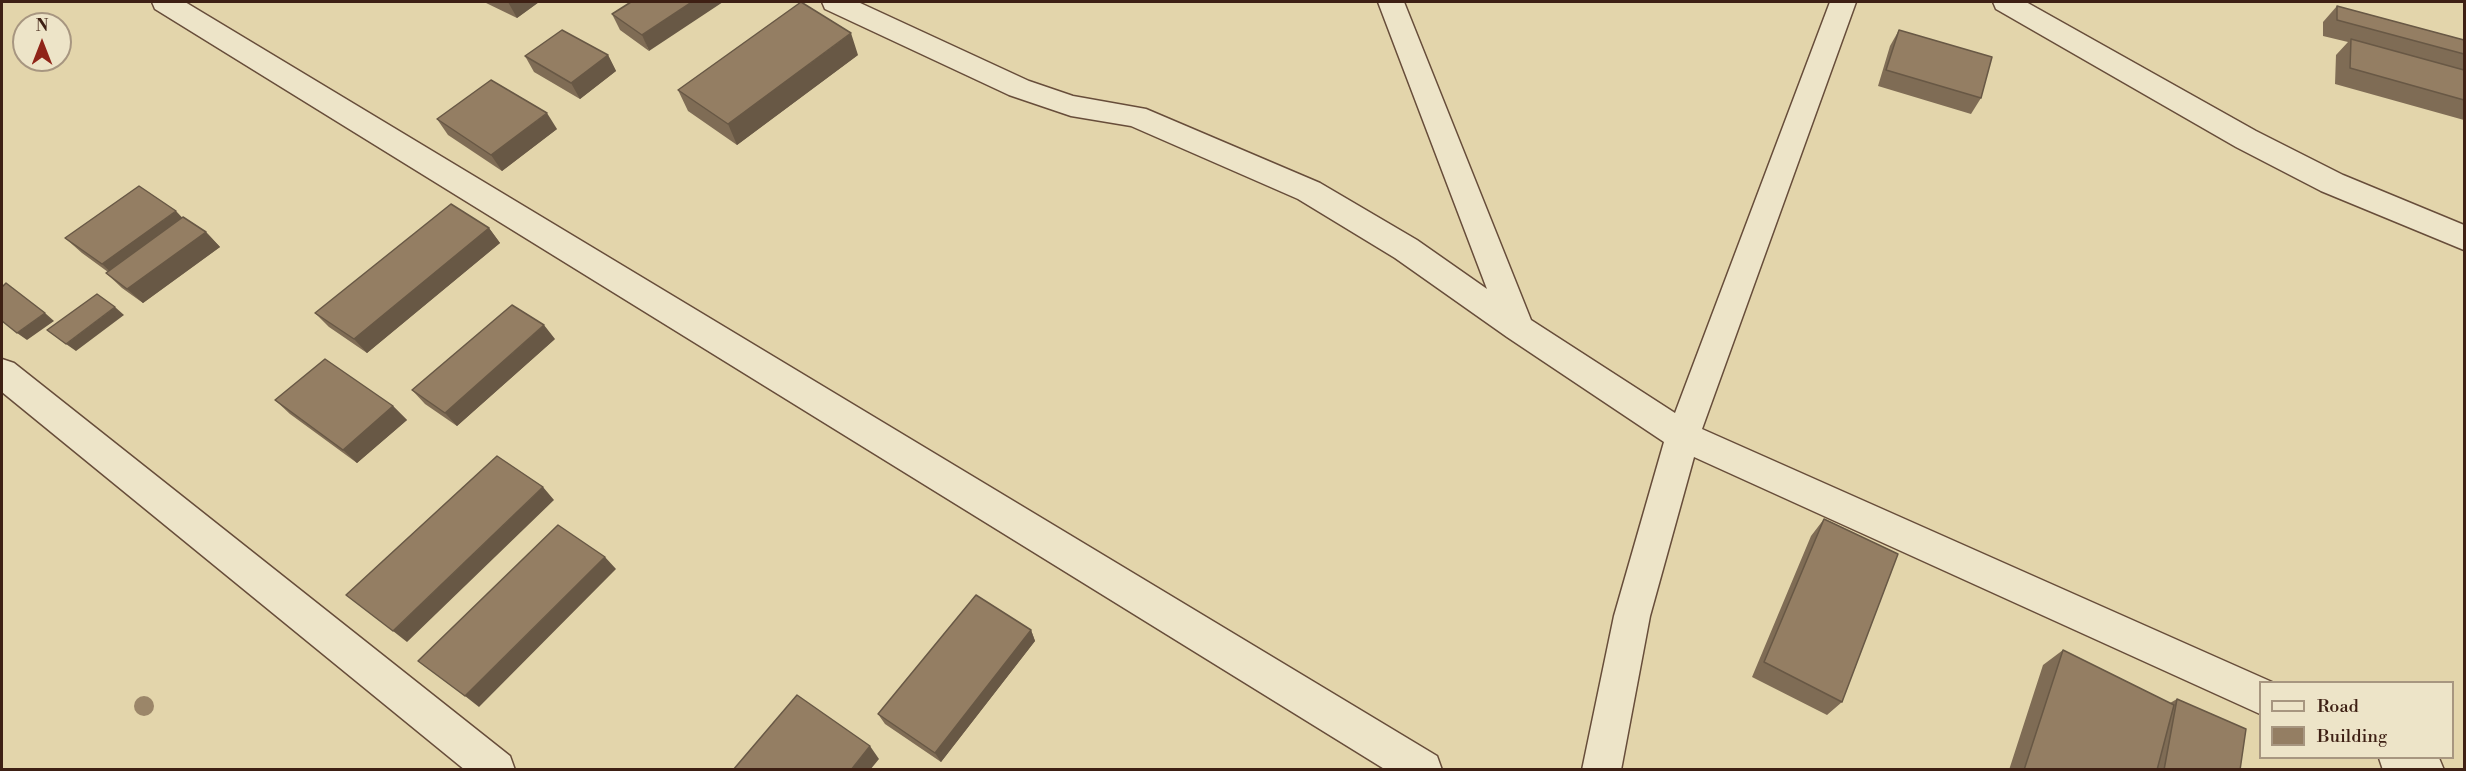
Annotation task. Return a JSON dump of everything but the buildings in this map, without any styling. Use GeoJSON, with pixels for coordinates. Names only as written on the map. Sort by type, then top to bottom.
{"type":"FeatureCollection","features":[{"type":"Feature","properties":{"kind":"street"},"geometry":{"type":"LineString","coordinates":[[165,2],[1423,770]]}},
{"type":"Feature","properties":{"kind":"street"},"geometry":{"type":"LineString","coordinates":[[834,2],[1019,88],[1071,106],[1136,116],[1309,191],[1406,249],[1518,328],[1683,436],[2259,696]]}},
{"type":"Feature","properties":{"kind":"street"},"geometry":{"type":"LineString","coordinates":[[1390,2],[1518,328]]}},
{"type":"Feature","properties":{"kind":"street"},"geometry":{"type":"LineString","coordinates":[[1601,770],[1632,616],[1683,436],[1843,2]]}},
{"type":"Feature","properties":{"kind":"street"},"geometry":{"type":"LineString","coordinates":[[2006,2],[2256,144],[2332,183],[2464,238]]}},
{"type":"Feature","properties":{"kind":"street"},"geometry":{"type":"LineString","coordinates":[[2,373],[496,770]]}},
{"type":"Feature","properties":{"kind":"street"},"geometry":{"type":"LineString","coordinates":[[2400,759],[2424,770]]}}]}
